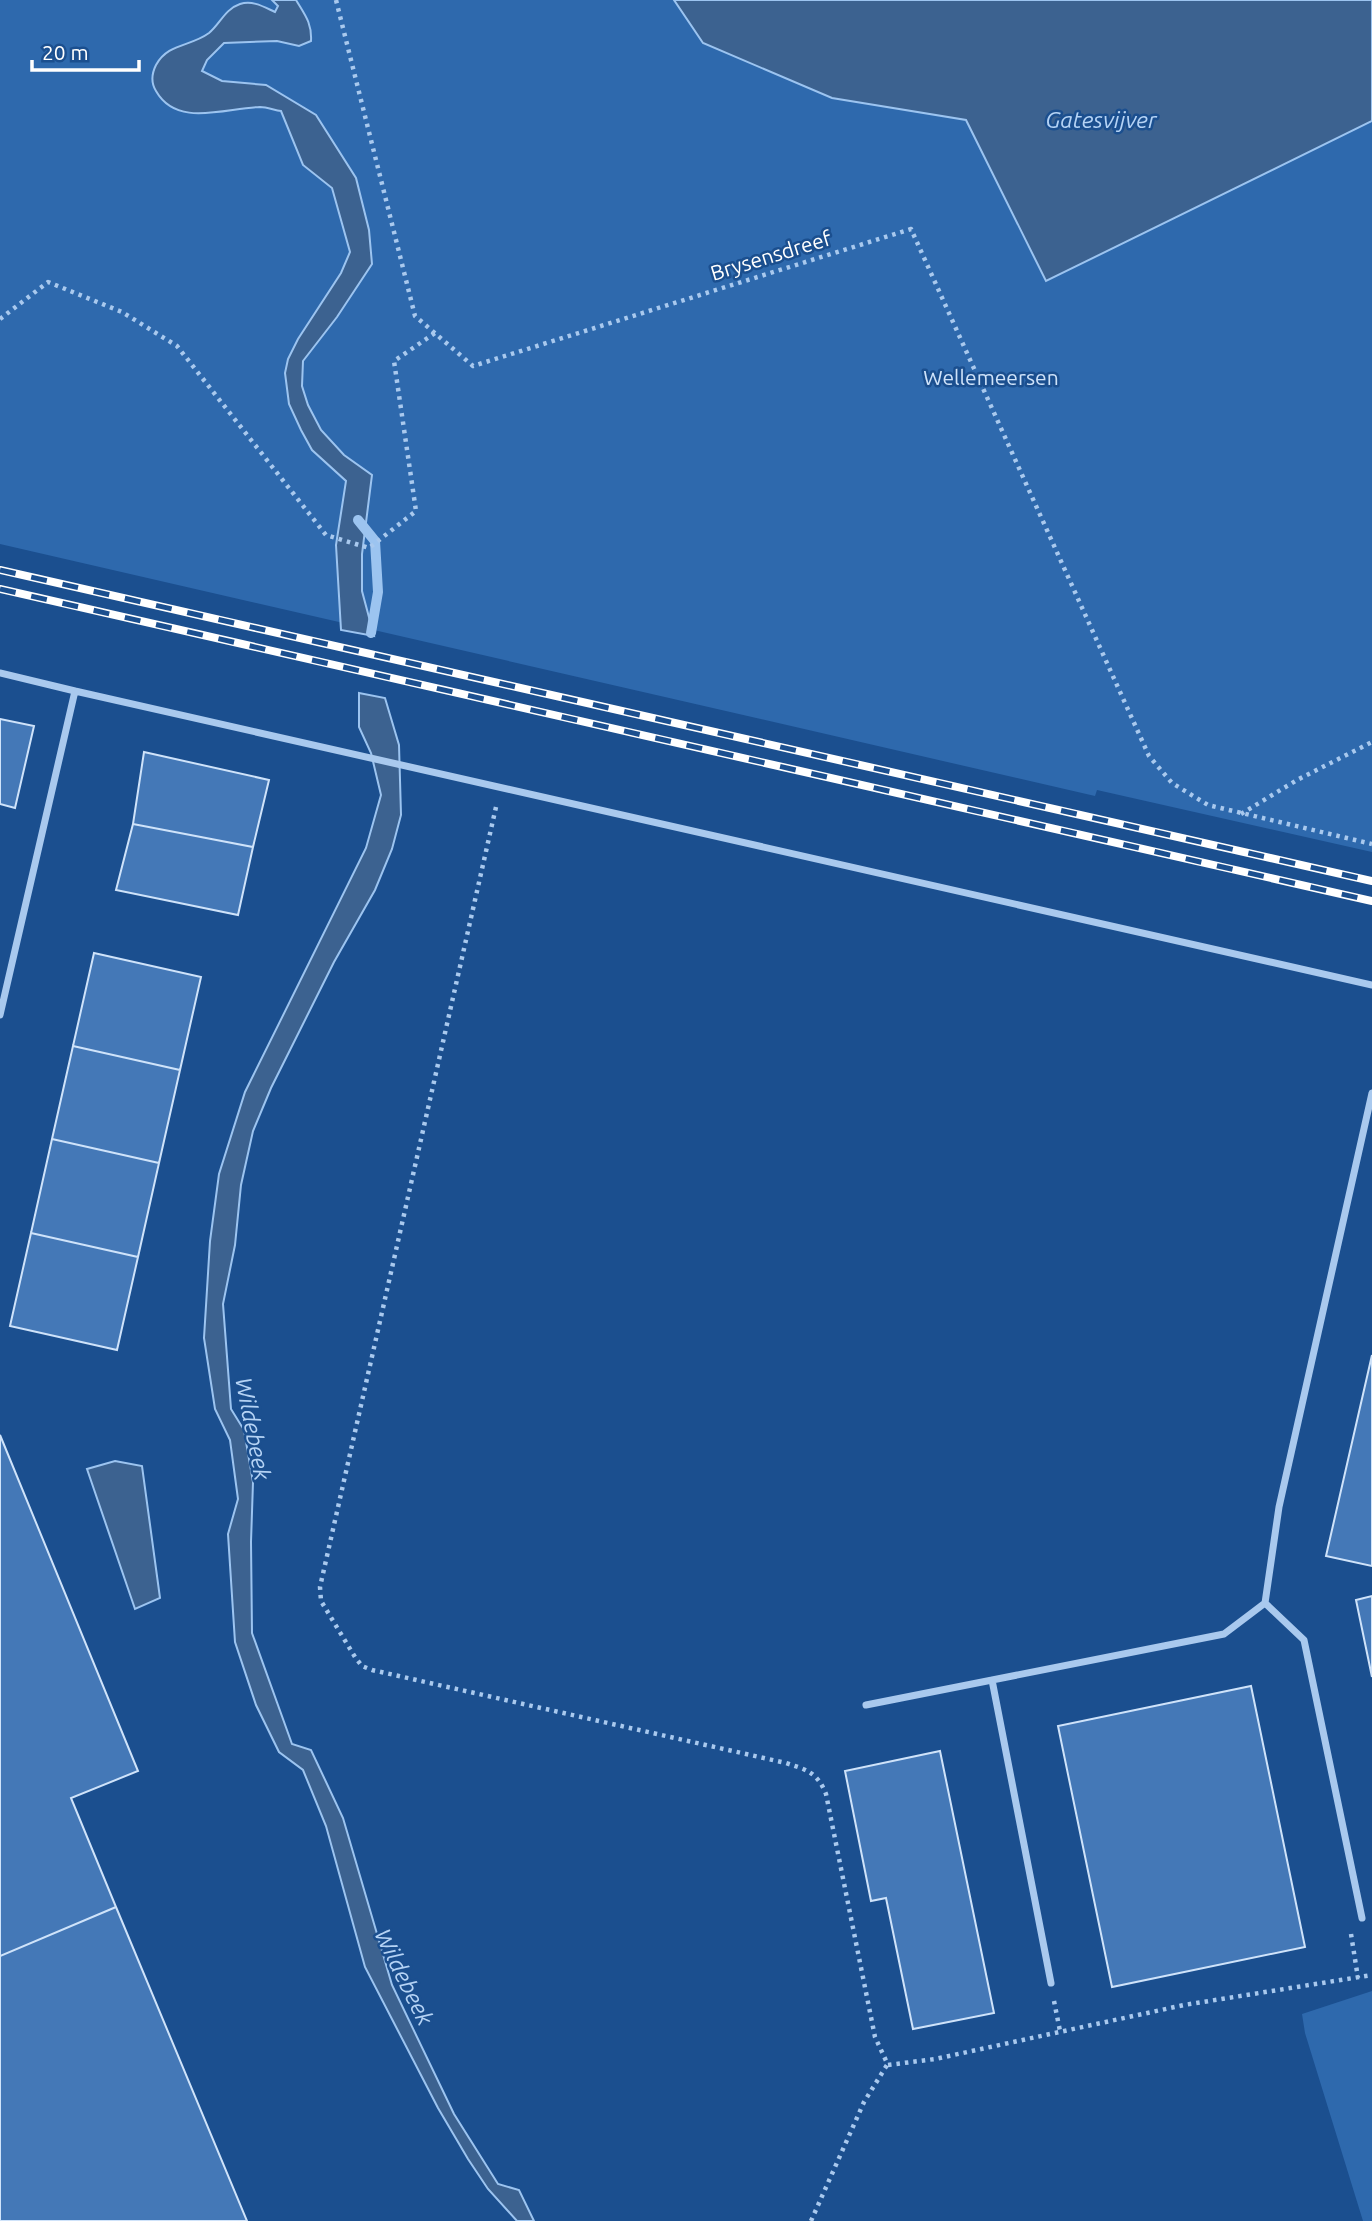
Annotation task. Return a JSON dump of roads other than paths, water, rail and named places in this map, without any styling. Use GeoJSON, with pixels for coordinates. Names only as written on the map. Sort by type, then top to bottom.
{"type":"FeatureCollection","features":[{"type":"Feature","properties":{"kind":"street"},"geometry":{"type":"LineString","coordinates":[[0,673],[1372,985]]}},
{"type":"Feature","properties":{"kind":"street"},"geometry":{"type":"LineString","coordinates":[[0,1015],[75,691]]}},
{"type":"Feature","properties":{"kind":"street"},"geometry":{"type":"LineString","coordinates":[[866,1705],[1224,1634],[1265,1603],[1279,1507],[1372,1093]]}},
{"type":"Feature","properties":{"kind":"street"},"geometry":{"type":"LineString","coordinates":[[1265,1603],[1304,1640],[1362,1918]]}},
{"type":"Feature","properties":{"kind":"street"},"geometry":{"type":"LineString","coordinates":[[992,1680],[1051,1983]]}},
{"type":"Feature","properties":{"kind":"water"},"geometry":{"type":"Polygon","coordinates":[[[272,0],[296,0],[309,24],[311,41],[299,46],[277,41],[224,43],[207,60],[202,71],[222,81],[266,85],[316,115],[356,178],[369,230],[372,264],[337,317],[303,361],[302,386],[321,430],[344,455],[372,475],[362,554],[362,591],[374,636],[341,630],[336,545],[346,481],[312,450],[289,404],[285,373],[288,359],[298,339],[341,273],[350,252],[332,188],[303,165],[281,111],[260,107],[189,113],[165,102],[154,88],[153,75],[156,65],[167,53],[209,33],[226,13],[240,4],[254,3],[275,12],[278,6],[272,0]]]}},
{"type":"Feature","properties":{"kind":"water","name":"Gatesvijver"},"geometry":{"type":"Polygon","coordinates":[[[674,0],[1372,0],[1372,121],[1046,281],[966,120],[832,98],[703,43],[674,0]]]}},
{"type":"Feature","properties":{"kind":"water"},"geometry":{"type":"Polygon","coordinates":[[[359,693],[385,698],[399,745],[401,815],[392,849],[375,890],[334,962],[271,1088],[253,1131],[241,1185],[235,1245],[223,1304],[231,1409],[244,1430],[253,1482],[252,1633],[292,1744],[311,1750],[343,1818],[392,1985],[454,2114],[498,2184],[519,2190],[534,2221],[517,2221],[488,2189],[468,2159],[438,2108],[365,1967],[326,1826],[303,1770],[279,1752],[256,1705],[235,1642],[228,1534],[238,1499],[230,1440],[215,1409],[204,1338],[210,1241],[219,1174],[245,1092],[366,848],[381,795],[371,753],[359,727],[359,693]]]}},
{"type":"Feature","properties":{"kind":"water"},"geometry":{"type":"Polygon","coordinates":[[[115,1461],[142,1466],[160,1598],[135,1609],[87,1469],[115,1461]]]}},
{"type":"Feature","properties":{"kind":"waterway","name":"Wildebeek"},"geometry":{"type":"LineString","coordinates":[[358,520],[375,541],[378,592],[371,633]]}},
{"type":"Feature","properties":{"kind":"railway"},"geometry":{"type":"LineString","coordinates":[[0,570],[1372,881]]}},
{"type":"Feature","properties":{"kind":"railway"},"geometry":{"type":"LineString","coordinates":[[0,589],[1372,901]]}},
{"type":"Feature","properties":{"kind":"park label","name":"Wellemeersen"},"geometry":{"type":"Point","coordinates":[991,378]}}]}
